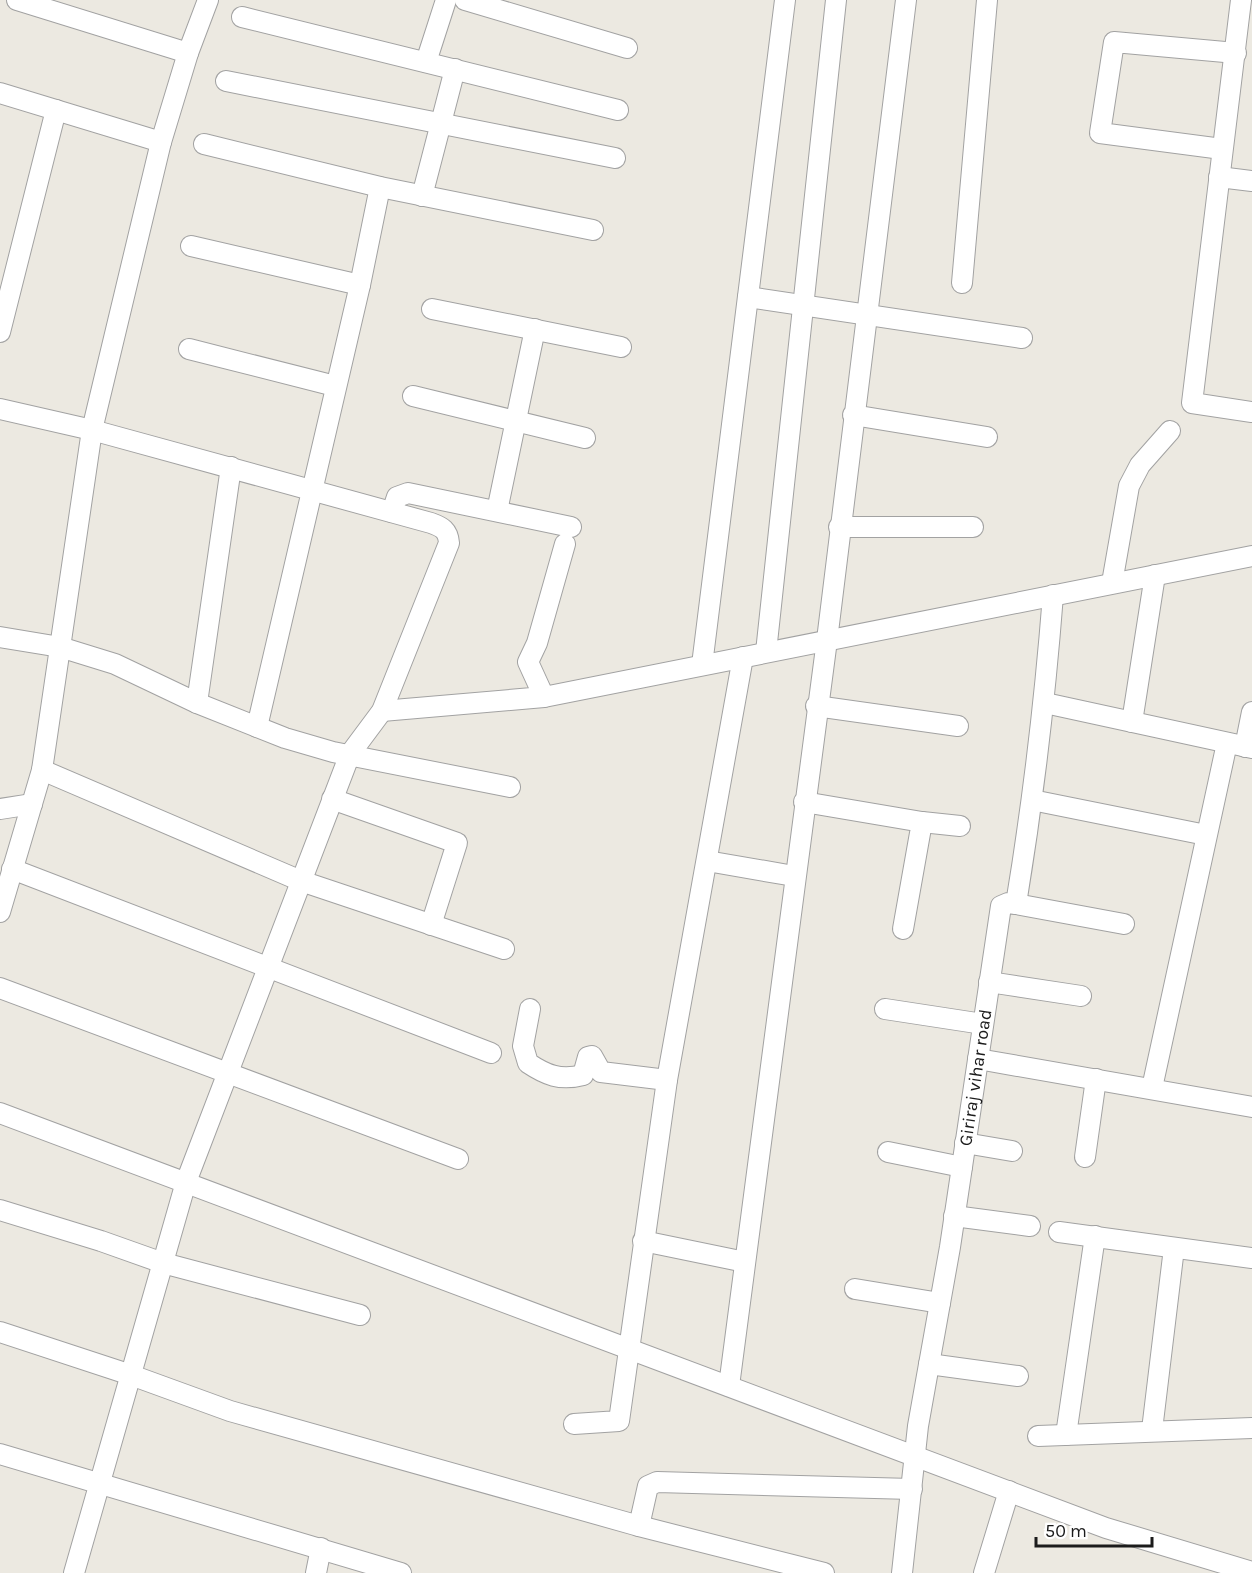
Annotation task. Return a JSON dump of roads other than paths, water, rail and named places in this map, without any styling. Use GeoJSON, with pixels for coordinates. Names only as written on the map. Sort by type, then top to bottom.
{"type":"FeatureCollection","features":[{"type":"Feature","properties":{"kind":"street"},"geometry":{"type":"LineString","coordinates":[[17,0],[188,53]]}},
{"type":"Feature","properties":{"kind":"street"},"geometry":{"type":"LineString","coordinates":[[0,912],[42,770],[92,430],[161,141],[188,53],[208,0]]}},
{"type":"Feature","properties":{"kind":"street"},"geometry":{"type":"LineString","coordinates":[[426,62],[446,0]]}},
{"type":"Feature","properties":{"kind":"street"},"geometry":{"type":"LineString","coordinates":[[465,0],[627,48]]}},
{"type":"Feature","properties":{"kind":"street"},"geometry":{"type":"LineString","coordinates":[[702,665],[785,0]]}},
{"type":"Feature","properties":{"kind":"street"},"geometry":{"type":"LineString","coordinates":[[766,652],[836,0]]}},
{"type":"Feature","properties":{"kind":"street"},"geometry":{"type":"LineString","coordinates":[[729,1386],[906,0]]}},
{"type":"Feature","properties":{"kind":"street"},"geometry":{"type":"LineString","coordinates":[[962,283],[987,0]]}},
{"type":"Feature","properties":{"kind":"street"},"geometry":{"type":"LineString","coordinates":[[1241,0],[1192,403],[1252,411]]}},
{"type":"Feature","properties":{"kind":"street"},"geometry":{"type":"LineString","coordinates":[[242,17],[618,110]]}},
{"type":"Feature","properties":{"kind":"street"},"geometry":{"type":"LineString","coordinates":[[1222,149],[1100,133],[1114,42],[1236,53]]}},
{"type":"Feature","properties":{"kind":"street"},"geometry":{"type":"LineString","coordinates":[[422,196],[455,69]]}},
{"type":"Feature","properties":{"kind":"street"},"geometry":{"type":"LineString","coordinates":[[226,81],[615,158]]}},
{"type":"Feature","properties":{"kind":"street"},"geometry":{"type":"LineString","coordinates":[[0,93],[161,141]]}},
{"type":"Feature","properties":{"kind":"street"},"geometry":{"type":"LineString","coordinates":[[1,322],[56,110]]}},
{"type":"Feature","properties":{"kind":"street"},"geometry":{"type":"LineString","coordinates":[[204,144],[380,187],[593,230]]}},
{"type":"Feature","properties":{"kind":"street"},"geometry":{"type":"LineString","coordinates":[[1219,177],[1252,181]]}},
{"type":"Feature","properties":{"kind":"street"},"geometry":{"type":"LineString","coordinates":[[257,727],[310,491],[360,285],[380,187]]}},
{"type":"Feature","properties":{"kind":"street"},"geometry":{"type":"LineString","coordinates":[[191,246],[360,285]]}},
{"type":"Feature","properties":{"kind":"street"},"geometry":{"type":"LineString","coordinates":[[748,297],[1022,338]]}},
{"type":"Feature","properties":{"kind":"street"},"geometry":{"type":"LineString","coordinates":[[432,309],[621,347]]}},
{"type":"Feature","properties":{"kind":"street"},"geometry":{"type":"LineString","coordinates":[[497,511],[535,329]]}},
{"type":"Feature","properties":{"kind":"street"},"geometry":{"type":"LineString","coordinates":[[189,349],[335,386]]}},
{"type":"Feature","properties":{"kind":"street"},"geometry":{"type":"LineString","coordinates":[[413,396],[516,419],[585,438]]}},
{"type":"Feature","properties":{"kind":"street"},"geometry":{"type":"LineString","coordinates":[[0,409],[92,430],[392,512],[442,527],[448,535],[449,543],[382,711],[350,754],[186,1182],[74,1573]]}},
{"type":"Feature","properties":{"kind":"street"},"geometry":{"type":"LineString","coordinates":[[853,416],[987,437]]}},
{"type":"Feature","properties":{"kind":"street"},"geometry":{"type":"LineString","coordinates":[[1112,584],[1130,486],[1140,465],[1170,431]]}},
{"type":"Feature","properties":{"kind":"street"},"geometry":{"type":"LineString","coordinates":[[197,703],[231,467]]}},
{"type":"Feature","properties":{"kind":"street"},"geometry":{"type":"LineString","coordinates":[[392,512],[397,496],[408,493],[497,511],[568,535],[537,643],[528,662],[544,697]]}},
{"type":"Feature","properties":{"kind":"street"},"geometry":{"type":"LineString","coordinates":[[839,527],[973,527]]}},
{"type":"Feature","properties":{"kind":"street"},"geometry":{"type":"LineString","coordinates":[[382,711],[544,697],[1252,555]]}},
{"type":"Feature","properties":{"kind":"street"},"geometry":{"type":"LineString","coordinates":[[1132,722],[1155,575]]}},
{"type":"Feature","properties":{"kind":"street"},"geometry":{"type":"LineString","coordinates":[[1053,595],[1045,703],[1016,904],[1124,924]]}},
{"type":"Feature","properties":{"kind":"street"},"geometry":{"type":"LineString","coordinates":[[0,637],[60,647],[115,664],[197,703],[295,740],[350,754],[510,787]]}},
{"type":"Feature","properties":{"kind":"street"},"geometry":{"type":"LineString","coordinates":[[574,1424],[619,1421],[667,1080],[743,657]]}},
{"type":"Feature","properties":{"kind":"street"},"geometry":{"type":"LineString","coordinates":[[1045,703],[1241,746]]}},
{"type":"Feature","properties":{"kind":"street"},"geometry":{"type":"LineString","coordinates":[[816,706],[958,726]]}},
{"type":"Feature","properties":{"kind":"street"},"geometry":{"type":"LineString","coordinates":[[1152,1088],[1206,835],[1252,712]]}},
{"type":"Feature","properties":{"kind":"street"},"geometry":{"type":"LineString","coordinates":[[42,770],[301,881],[504,949]]}},
{"type":"Feature","properties":{"kind":"street"},"geometry":{"type":"LineString","coordinates":[[332,799],[457,843],[431,925]]}},
{"type":"Feature","properties":{"kind":"street"},"geometry":{"type":"LineString","coordinates":[[1032,801],[1206,835]]}},
{"type":"Feature","properties":{"kind":"street"},"geometry":{"type":"LineString","coordinates":[[804,802],[922,822],[960,826]]}},
{"type":"Feature","properties":{"kind":"street"},"geometry":{"type":"LineString","coordinates":[[0,809],[32,804]]}},
{"type":"Feature","properties":{"kind":"street"},"geometry":{"type":"LineString","coordinates":[[903,928],[922,822]]}},
{"type":"Feature","properties":{"kind":"street"},"geometry":{"type":"LineString","coordinates":[[707,861],[794,876]]}},
{"type":"Feature","properties":{"kind":"street"},"geometry":{"type":"LineString","coordinates":[[12,869],[491,1053]]}},
{"type":"Feature","properties":{"kind":"street","name":"Giriraj vihar road"},"geometry":{"type":"LineString","coordinates":[[902,1573],[915,1455],[962,1167],[1001,906],[1008,903],[1016,904]]}},
{"type":"Feature","properties":{"kind":"street"},"geometry":{"type":"LineString","coordinates":[[989,982],[1081,996]]}},
{"type":"Feature","properties":{"kind":"street"},"geometry":{"type":"LineString","coordinates":[[0,988],[458,1159]]}},
{"type":"Feature","properties":{"kind":"street"},"geometry":{"type":"LineString","coordinates":[[530,1009],[523,1046],[528,1063],[548,1076],[568,1079],[583,1075],[588,1057],[592,1056],[601,1072],[667,1080]]}},
{"type":"Feature","properties":{"kind":"street"},"geometry":{"type":"LineString","coordinates":[[885,1009],[983,1024]]}},
{"type":"Feature","properties":{"kind":"street"},"geometry":{"type":"LineString","coordinates":[[978,1059],[1252,1107]]}},
{"type":"Feature","properties":{"kind":"street"},"geometry":{"type":"LineString","coordinates":[[1085,1157],[1096,1079]]}},
{"type":"Feature","properties":{"kind":"street"},"geometry":{"type":"LineString","coordinates":[[0,1113],[1106,1528],[1252,1572]]}},
{"type":"Feature","properties":{"kind":"street"},"geometry":{"type":"LineString","coordinates":[[965,1143],[1012,1151]]}},
{"type":"Feature","properties":{"kind":"street"},"geometry":{"type":"LineString","coordinates":[[888,1152],[962,1167]]}},
{"type":"Feature","properties":{"kind":"street"},"geometry":{"type":"LineString","coordinates":[[0,1210],[163,1263],[360,1315]]}},
{"type":"Feature","properties":{"kind":"street"},"geometry":{"type":"LineString","coordinates":[[954,1216],[1030,1226]]}},
{"type":"Feature","properties":{"kind":"street"},"geometry":{"type":"LineString","coordinates":[[1059,1232],[1252,1258]]}},
{"type":"Feature","properties":{"kind":"street"},"geometry":{"type":"LineString","coordinates":[[1066,1435],[1095,1236]]}},
{"type":"Feature","properties":{"kind":"street"},"geometry":{"type":"LineString","coordinates":[[643,1241],[745,1262]]}},
{"type":"Feature","properties":{"kind":"street"},"geometry":{"type":"LineString","coordinates":[[1152,1430],[1174,1248]]}},
{"type":"Feature","properties":{"kind":"street"},"geometry":{"type":"LineString","coordinates":[[855,1289],[940,1303]]}},
{"type":"Feature","properties":{"kind":"street"},"geometry":{"type":"LineString","coordinates":[[0,1332],[131,1375],[230,1411],[639,1526],[799,1569],[824,1573]]}},
{"type":"Feature","properties":{"kind":"street"},"geometry":{"type":"LineString","coordinates":[[929,1364],[1018,1376]]}},
{"type":"Feature","properties":{"kind":"street"},"geometry":{"type":"LineString","coordinates":[[1038,1436],[1252,1428]]}},
{"type":"Feature","properties":{"kind":"street"},"geometry":{"type":"LineString","coordinates":[[0,1454],[401,1573]]}},
{"type":"Feature","properties":{"kind":"street"},"geometry":{"type":"LineString","coordinates":[[639,1526],[648,1486],[657,1482],[912,1489]]}},
{"type":"Feature","properties":{"kind":"street"},"geometry":{"type":"LineString","coordinates":[[984,1573],[1009,1491]]}},
{"type":"Feature","properties":{"kind":"street"},"geometry":{"type":"LineString","coordinates":[[316,1573],[321,1548]]}}]}
